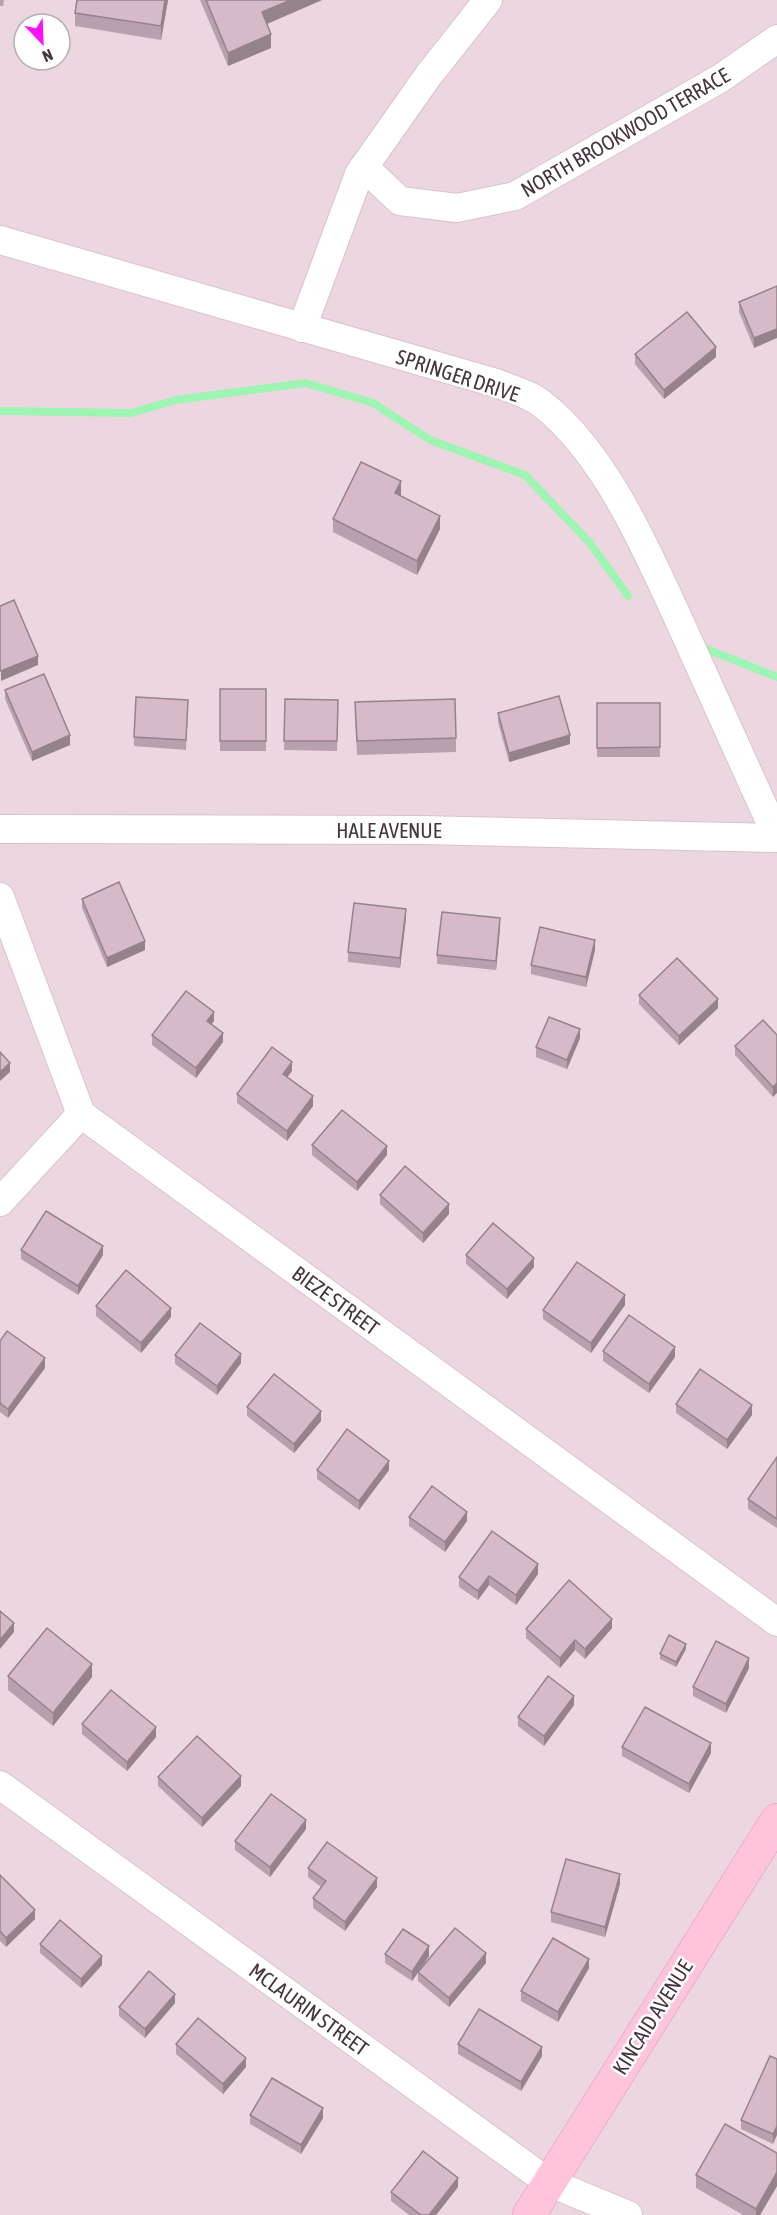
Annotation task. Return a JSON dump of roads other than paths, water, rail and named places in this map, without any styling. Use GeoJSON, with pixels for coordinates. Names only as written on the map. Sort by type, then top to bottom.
{"type":"FeatureCollection","features":[{"type":"Feature","properties":{"kind":"street"},"geometry":{"type":"LineString","coordinates":[[302,328],[359,174],[428,76],[488,0]]}},
{"type":"Feature","properties":{"kind":"street","name":"NORTH BROOKWOOD TERRACE"},"geometry":{"type":"LineString","coordinates":[[364,166],[400,201],[457,208],[515,196],[721,78],[777,39]]}},
{"type":"Feature","properties":{"kind":"street","name":"SPRINGER DRIVE"},"geometry":{"type":"LineString","coordinates":[[0,240],[496,383],[541,402],[573,433],[603,472],[626,513],[673,609],[777,838]]}},
{"type":"Feature","properties":{"kind":"street","name":"HALE AVENUE"},"geometry":{"type":"LineString","coordinates":[[0,829],[420,830],[777,838]]}},
{"type":"Feature","properties":{"kind":"street"},"geometry":{"type":"LineString","coordinates":[[0,897],[81,1114],[0,1202]]}},
{"type":"Feature","properties":{"kind":"street","name":"BIEZE STREET"},"geometry":{"type":"LineString","coordinates":[[81,1114],[777,1622]]}},
{"type":"Feature","properties":{"kind":"street","name":"MCLAURIN STREET"},"geometry":{"type":"LineString","coordinates":[[0,1785],[548,2182],[628,2215]]}},
{"type":"Feature","properties":{"kind":"street","name":"KINCAID AVENUE"},"geometry":{"type":"LineString","coordinates":[[529,2215],[777,1820]]}},
{"type":"Feature","properties":{"kind":"waterway"},"geometry":{"type":"LineString","coordinates":[[0,411],[131,413],[176,400],[306,383],[373,403],[430,440],[525,475],[590,543],[628,596]]}},
{"type":"Feature","properties":{"kind":"waterway"},"geometry":{"type":"LineString","coordinates":[[699,646],[777,677]]}}]}
